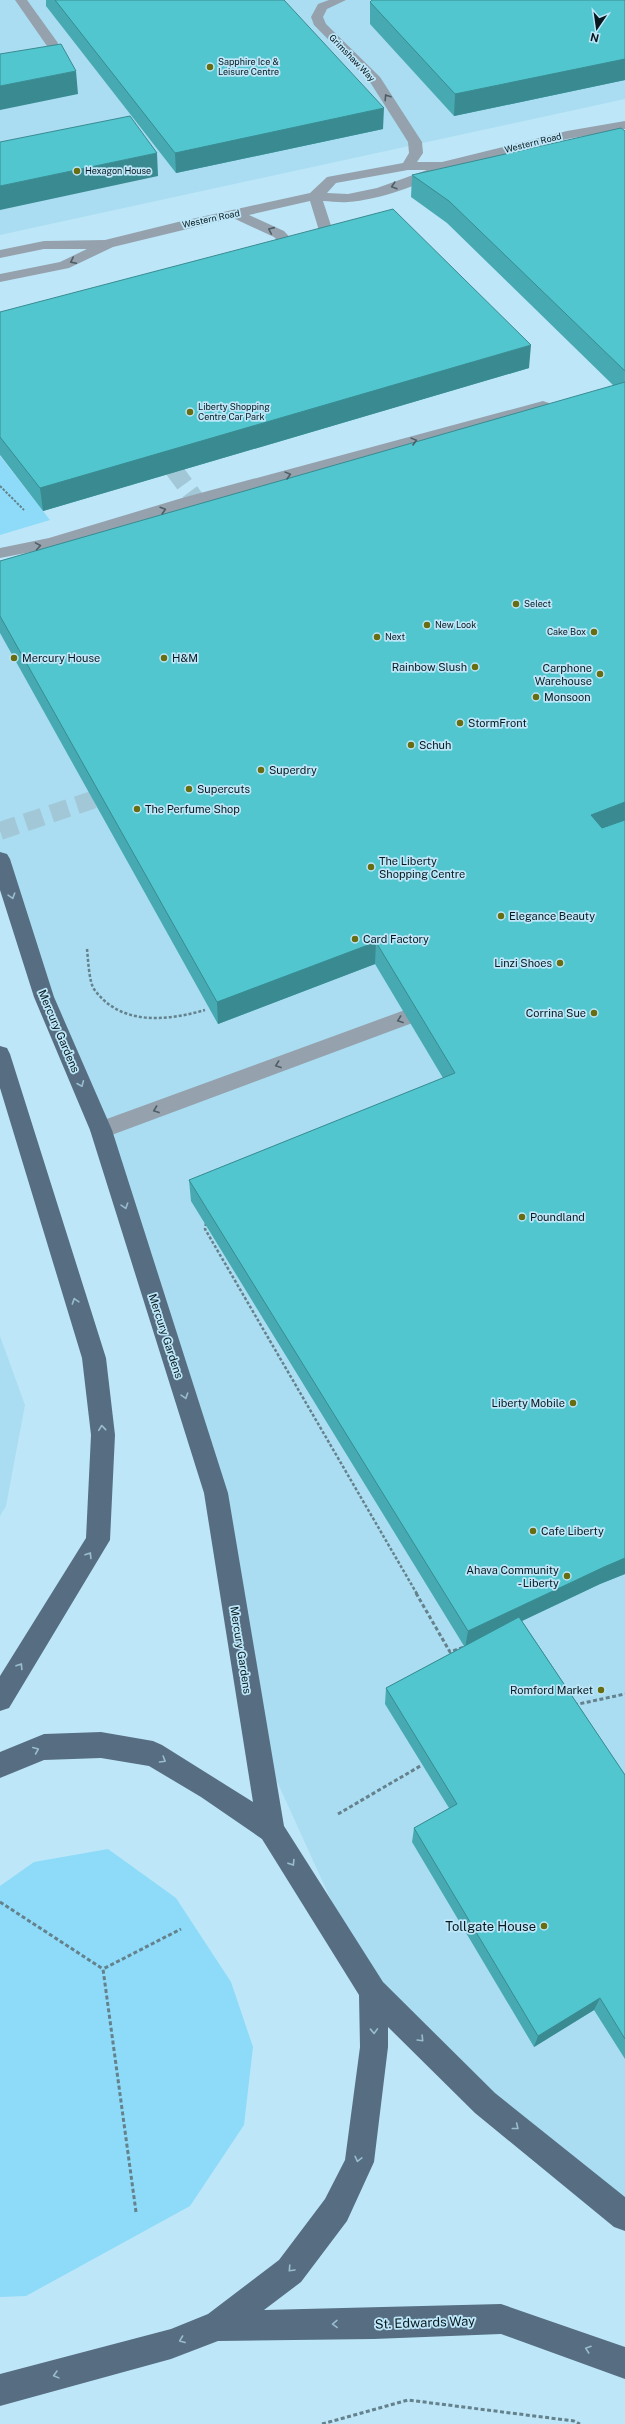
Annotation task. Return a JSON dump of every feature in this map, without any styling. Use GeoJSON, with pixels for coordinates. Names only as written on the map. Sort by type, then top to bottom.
{"type":"FeatureCollection","features":[{"type":"Feature","properties":{"kind":"main road","name":"Mercury Gardens"},"geometry":{"type":"LineString","coordinates":[[0,859],[44,998],[101,1130],[216,1493],[271,1830]]}},
{"type":"Feature","properties":{"kind":"main road"},"geometry":{"type":"LineString","coordinates":[[0,1054],[94,1358],[103,1435],[98,1540],[0,1699]]}},
{"type":"Feature","properties":{"kind":"main road"},"geometry":{"type":"LineString","coordinates":[[0,1765],[44,1747],[101,1745],[153,1754],[210,1788],[271,1830],[373,1992],[485,2102],[625,2216]]}},
{"type":"Feature","properties":{"kind":"main road"},"geometry":{"type":"LineString","coordinates":[[0,2390],[171,2344],[218,2326],[290,2271],[336,2210],[359,2162],[374,2047],[373,1992]]}},
{"type":"Feature","properties":{"kind":"main road","name":"St. Edwards Way"},"geometry":{"type":"LineString","coordinates":[[218,2326],[374,2324],[501,2319],[625,2363]]}},
{"type":"Feature","properties":{"kind":"street"},"geometry":{"type":"LineString","coordinates":[[21,0],[52,43]]}},
{"type":"Feature","properties":{"kind":"street","name":"Grimshaw Way"},"geometry":{"type":"LineString","coordinates":[[340,0],[317,4],[317,17],[320,25],[375,80],[415,142],[416,153],[408,166]]}},
{"type":"Feature","properties":{"kind":"street","name":"Western Road"},"geometry":{"type":"LineString","coordinates":[[315,196],[332,180],[408,166],[442,166],[567,135],[625,125]]}},
{"type":"Feature","properties":{"kind":"street","name":"Western Road"},"geometry":{"type":"LineString","coordinates":[[0,254],[44,245],[108,244],[315,196],[348,198],[380,191],[427,176],[442,166]]}},
{"type":"Feature","properties":{"kind":"street"},"geometry":{"type":"LineString","coordinates":[[315,196],[331,248]]}},
{"type":"Feature","properties":{"kind":"street"},"geometry":{"type":"LineString","coordinates":[[236,214],[278,234],[300,256]]}},
{"type":"Feature","properties":{"kind":"street","name":"Western Road"},"geometry":{"type":"LineString","coordinates":[[0,278],[64,265],[108,244]]}},
{"type":"Feature","properties":{"kind":"street"},"geometry":{"type":"LineString","coordinates":[[0,553],[51,543],[188,502],[558,403]]}},
{"type":"Feature","properties":{"kind":"street"},"geometry":{"type":"LineString","coordinates":[[101,1130],[450,1002]]}},
{"type":"Feature","properties":{"kind":"path"},"geometry":{"type":"LineString","coordinates":[[88,949],[93,988],[115,1007],[145,1019],[177,1019],[205,1010]]}},
{"type":"Feature","properties":{"kind":"path"},"geometry":{"type":"LineString","coordinates":[[207,1222],[205,1229],[450,1652],[471,1644]]}},
{"type":"Feature","properties":{"kind":"path"},"geometry":{"type":"LineString","coordinates":[[572,1705],[625,1694]]}},
{"type":"Feature","properties":{"kind":"path"},"geometry":{"type":"LineString","coordinates":[[338,1814],[422,1765]]}},
{"type":"Feature","properties":{"kind":"path"},"geometry":{"type":"LineString","coordinates":[[0,1902],[103,1969],[136,2212]]}},
{"type":"Feature","properties":{"kind":"path"},"geometry":{"type":"LineString","coordinates":[[103,1969],[181,1929]]}},
{"type":"Feature","properties":{"kind":"path"},"geometry":{"type":"LineString","coordinates":[[322,2424],[408,2400],[574,2421],[580,2424]]}},
{"type":"Feature","properties":{"kind":"shaded area"},"geometry":{"type":"Polygon","coordinates":[[[0,0],[625,0],[625,99],[0,235],[0,0]]]}},
{"type":"Feature","properties":{"kind":"shaded area"},"geometry":{"type":"Polygon","coordinates":[[[625,404],[625,2216],[373,1992],[254,1731],[216,1493],[0,860],[0,565],[625,404]]]}},
{"type":"Feature","properties":{"kind":"shaded area"},"geometry":{"type":"Polygon","coordinates":[[[0,456],[43,511],[50,520],[0,535],[0,456]]]}},
{"type":"Feature","properties":{"kind":"shaded area"},"geometry":{"type":"Polygon","coordinates":[[[0,1336],[25,1405],[6,1506],[0,1516],[0,1336]]]}},
{"type":"Feature","properties":{"kind":"shaded area"},"geometry":{"type":"Polygon","coordinates":[[[108,1849],[176,1898],[231,1982],[253,2047],[244,2125],[190,2206],[26,2296],[0,2297],[0,1886],[34,1862],[108,1849]]]}},
{"type":"Feature","properties":{"kind":"building","name":"Sapphire Ice & Leisure Centre"},"geometry":{"type":"Polygon","coordinates":[[[55,0],[284,0],[384,108],[175,153],[55,0]]]}},
{"type":"Feature","properties":{"kind":"building"},"geometry":{"type":"Polygon","coordinates":[[[372,0],[625,0],[625,59],[455,94],[370,2],[372,0]]]}},
{"type":"Feature","properties":{"kind":"building"},"geometry":{"type":"Polygon","coordinates":[[[61,44],[76,71],[0,86],[0,54],[61,44]]]}},
{"type":"Feature","properties":{"kind":"building"},"geometry":{"type":"Polygon","coordinates":[[[130,116],[157,153],[0,186],[0,142],[130,116]]]}},
{"type":"Feature","properties":{"kind":"building"},"geometry":{"type":"Polygon","coordinates":[[[621,128],[625,131],[625,371],[449,201],[412,175],[621,128]]]}},
{"type":"Feature","properties":{"kind":"building","name":"Liberty Shopping Centre Car Park"},"geometry":{"type":"Polygon","coordinates":[[[393,209],[531,345],[40,488],[0,437],[0,312],[393,209]]]}},
{"type":"Feature","properties":{"kind":"building","name":"The Liberty Shopping Centre"},"geometry":{"type":"Polygon","coordinates":[[[625,382],[625,802],[591,815],[602,828],[625,820],[625,1558],[468,1631],[189,1180],[455,1073],[376,942],[217,1002],[0,616],[0,561],[625,382]]]}},
{"type":"Feature","properties":{"kind":"building","name":"Tollgate House"},"geometry":{"type":"Polygon","coordinates":[[[519,1617],[625,1775],[625,2039],[600,1998],[538,2036],[414,1828],[457,1804],[386,1688],[519,1617]]]}},
{"type":"Feature","properties":{"kind":"tunnel"},"geometry":{"type":"LineString","coordinates":[[158,448],[210,519]]}},
{"type":"Feature","properties":{"kind":"tunnel"},"geometry":{"type":"LineString","coordinates":[[0,831],[122,790]]}},
{"type":"Feature","properties":{"kind":"place","name":"Sapphire Ice & Leisure Centre"},"geometry":{"type":"Point","coordinates":[210,67]}},
{"type":"Feature","properties":{"kind":"place","name":"Hexagon House"},"geometry":{"type":"Point","coordinates":[77,171]}},
{"type":"Feature","properties":{"kind":"place","name":"Liberty Shopping Centre Car Park"},"geometry":{"type":"Point","coordinates":[190,412]}},
{"type":"Feature","properties":{"kind":"place","name":"Select"},"geometry":{"type":"Point","coordinates":[516,604]}},
{"type":"Feature","properties":{"kind":"place","name":"New Look"},"geometry":{"type":"Point","coordinates":[427,625]}},
{"type":"Feature","properties":{"kind":"place","name":"Cake Box"},"geometry":{"type":"Point","coordinates":[594,632]}},
{"type":"Feature","properties":{"kind":"place","name":"Next"},"geometry":{"type":"Point","coordinates":[377,637]}},
{"type":"Feature","properties":{"kind":"place","name":"Mercury House"},"geometry":{"type":"Point","coordinates":[14,658]}},
{"type":"Feature","properties":{"kind":"place","name":"H&M"},"geometry":{"type":"Point","coordinates":[164,658]}},
{"type":"Feature","properties":{"kind":"place","name":"Rainbow Slush"},"geometry":{"type":"Point","coordinates":[475,667]}},
{"type":"Feature","properties":{"kind":"place","name":"Carphone Warehouse"},"geometry":{"type":"Point","coordinates":[600,674]}},
{"type":"Feature","properties":{"kind":"place","name":"Monsoon"},"geometry":{"type":"Point","coordinates":[536,697]}},
{"type":"Feature","properties":{"kind":"place","name":"StormFront"},"geometry":{"type":"Point","coordinates":[460,723]}},
{"type":"Feature","properties":{"kind":"place","name":"Schuh"},"geometry":{"type":"Point","coordinates":[411,745]}},
{"type":"Feature","properties":{"kind":"place","name":"Superdry"},"geometry":{"type":"Point","coordinates":[261,770]}},
{"type":"Feature","properties":{"kind":"place","name":"Supercuts"},"geometry":{"type":"Point","coordinates":[189,789]}},
{"type":"Feature","properties":{"kind":"place","name":"The Perfume Shop"},"geometry":{"type":"Point","coordinates":[137,809]}},
{"type":"Feature","properties":{"kind":"place","name":"The Liberty Shopping Centre"},"geometry":{"type":"Point","coordinates":[371,867]}},
{"type":"Feature","properties":{"kind":"place","name":"Elegance Beauty"},"geometry":{"type":"Point","coordinates":[501,916]}},
{"type":"Feature","properties":{"kind":"place","name":"Card Factory"},"geometry":{"type":"Point","coordinates":[355,939]}},
{"type":"Feature","properties":{"kind":"place","name":"Linzi Shoes"},"geometry":{"type":"Point","coordinates":[560,963]}},
{"type":"Feature","properties":{"kind":"place","name":"Corrina Sue"},"geometry":{"type":"Point","coordinates":[594,1013]}},
{"type":"Feature","properties":{"kind":"place","name":"Poundland"},"geometry":{"type":"Point","coordinates":[522,1217]}},
{"type":"Feature","properties":{"kind":"place","name":"Liberty Mobile"},"geometry":{"type":"Point","coordinates":[573,1403]}},
{"type":"Feature","properties":{"kind":"place","name":"Cafe Liberty"},"geometry":{"type":"Point","coordinates":[533,1531]}},
{"type":"Feature","properties":{"kind":"place","name":"Ahava Community - Liberty"},"geometry":{"type":"Point","coordinates":[567,1576]}},
{"type":"Feature","properties":{"kind":"place","name":"Romford Market"},"geometry":{"type":"Point","coordinates":[601,1690]}},
{"type":"Feature","properties":{"kind":"place","name":"Tollgate House"},"geometry":{"type":"Point","coordinates":[544,1926]}}]}
